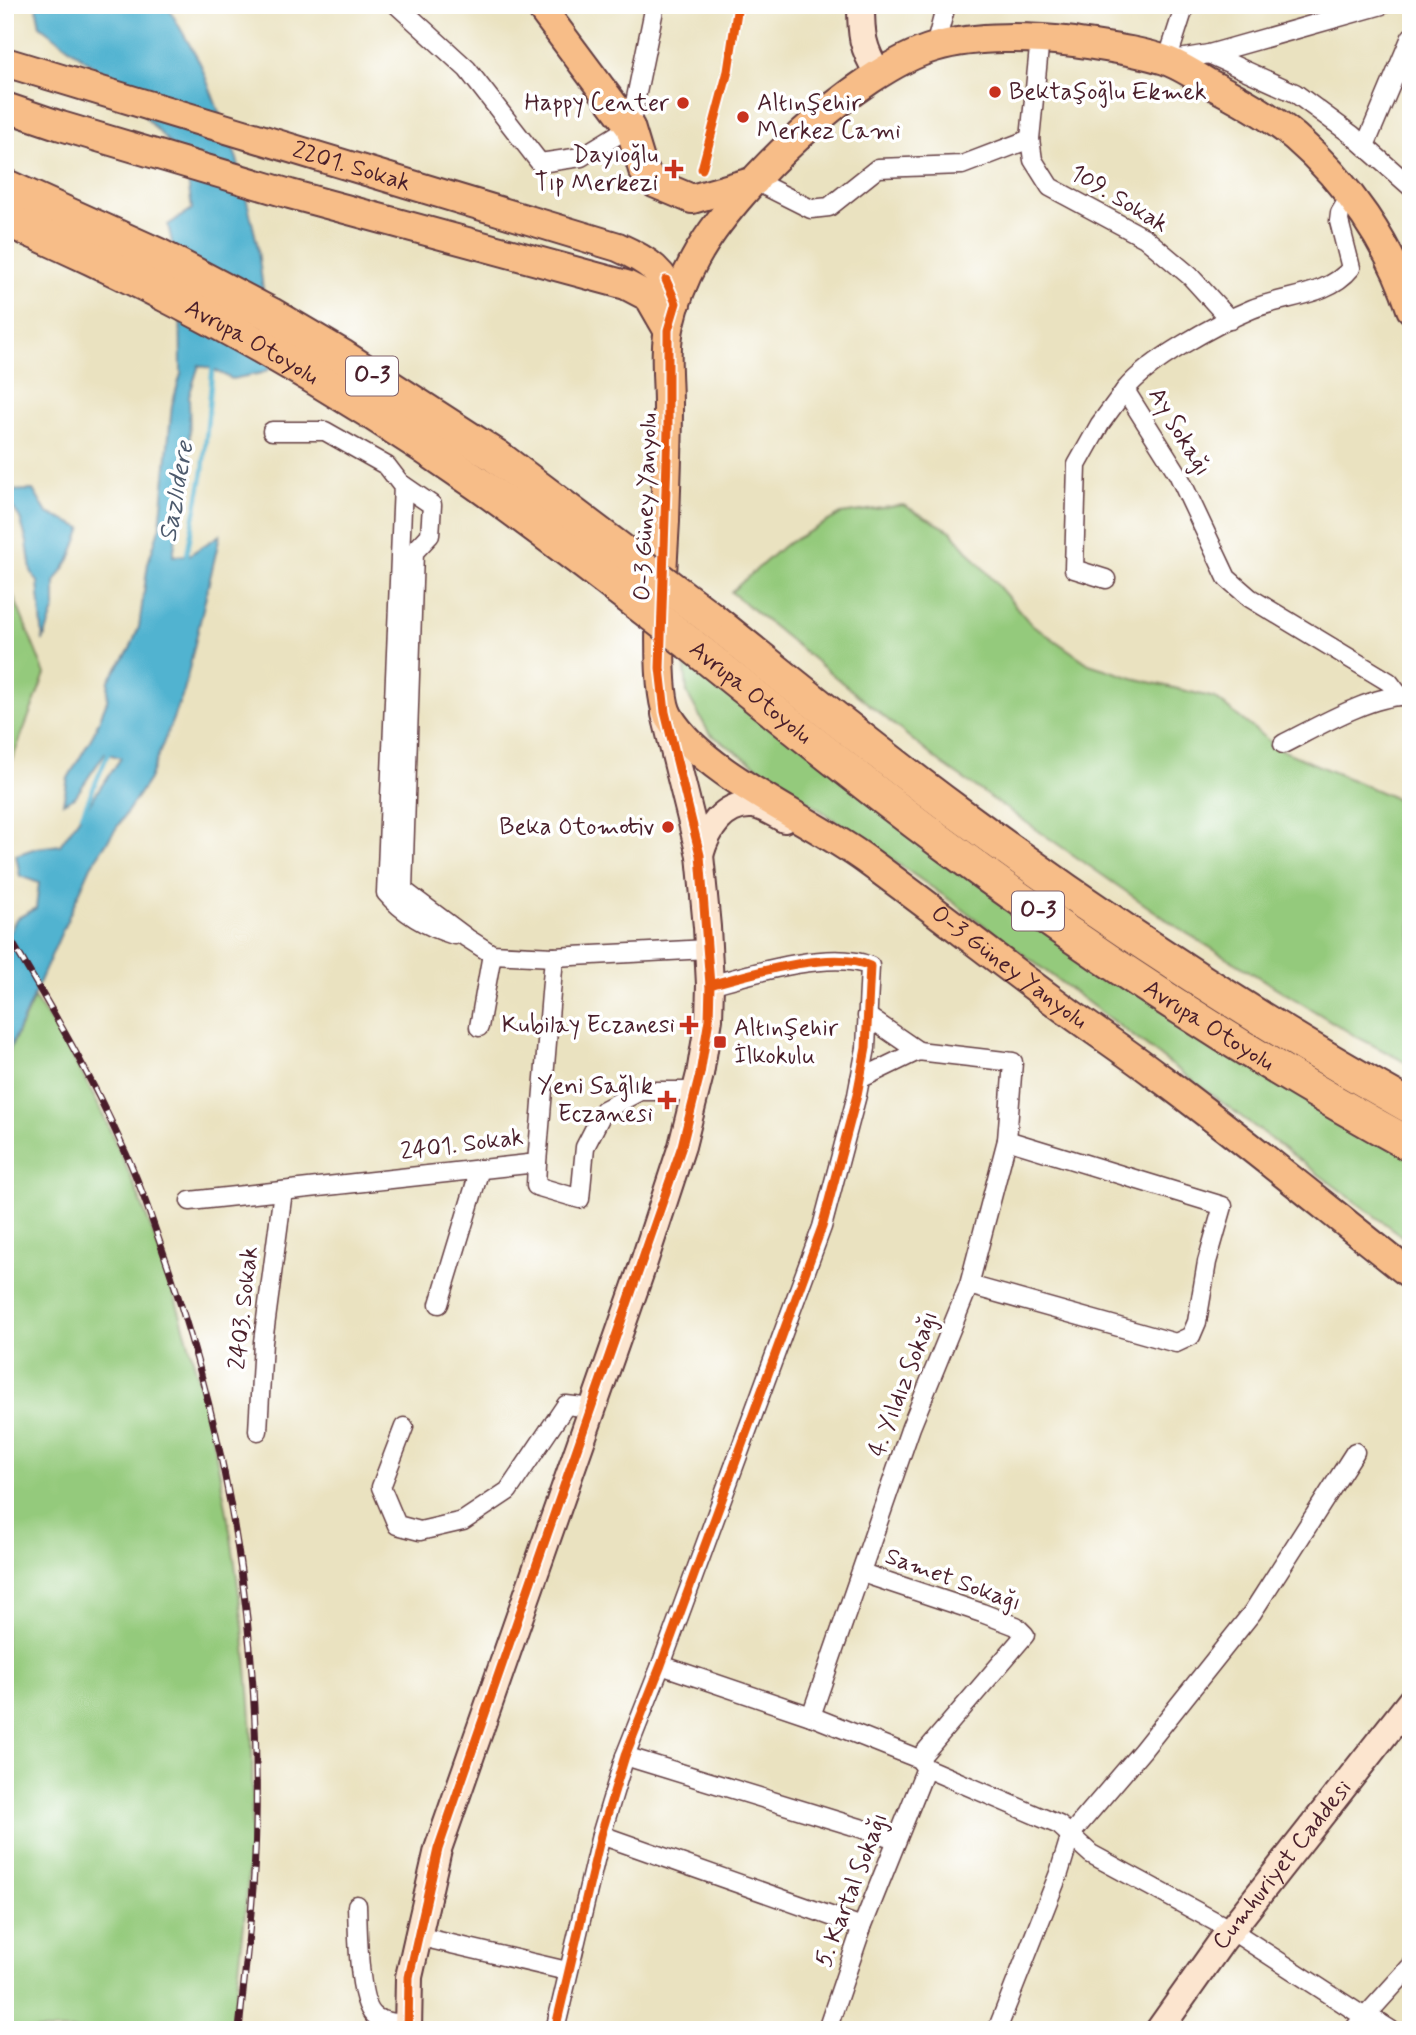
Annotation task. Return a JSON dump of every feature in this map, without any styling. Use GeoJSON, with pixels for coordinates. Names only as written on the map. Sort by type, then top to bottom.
{"type":"FeatureCollection","features":[{"type":"Feature","properties":{"kind":"highway","name":"Avrupa Otoyolu"},"geometry":{"type":"LineString","coordinates":[[5,186],[158,255],[270,314],[496,456],[943,843],[1091,949],[1220,1034],[1411,1145]]}},
{"type":"Feature","properties":{"kind":"highway","name":"Avrupa Otoyolu"},"geometry":{"type":"LineString","coordinates":[[5,219],[124,274],[311,375],[699,630],[1154,951],[1306,1046],[1411,1107]]}},
{"type":"Feature","properties":{"kind":"main road"},"geometry":{"type":"LineString","coordinates":[[538,5],[630,127],[643,170],[654,183],[692,199],[755,180]]}},
{"type":"Feature","properties":{"kind":"main road","name":"O-3 Güney Yanyolu"},"geometry":{"type":"LineString","coordinates":[[1411,309],[1403,286],[1372,226],[1350,196],[1294,137],[1233,96],[1167,61],[1113,48],[1040,38],[991,39],[935,47],[878,73],[804,132],[755,180],[694,260],[676,303],[668,330],[668,429],[660,668],[665,712],[690,743],[723,770],[857,853],[1153,1073],[1411,1275]]}},
{"type":"Feature","properties":{"kind":"main road","name":"2201. Sokak"},"geometry":{"type":"LineString","coordinates":[[5,62],[618,247],[635,254],[660,273],[668,283],[676,303]]}},
{"type":"Feature","properties":{"kind":"main road","name":"2201. Sokak"},"geometry":{"type":"LineString","coordinates":[[5,107],[290,194],[626,285],[649,297],[668,330]]}},
{"type":"Feature","properties":{"kind":"street"},"geometry":{"type":"LineString","coordinates":[[397,5],[467,69],[540,163],[581,157],[630,127],[655,5]]}},
{"type":"Feature","properties":{"kind":"street"},"geometry":{"type":"LineString","coordinates":[[860,5],[861,36],[867,55],[878,73]]}},
{"type":"Feature","properties":{"kind":"street"},"geometry":{"type":"LineString","coordinates":[[935,47],[946,5]]}},
{"type":"Feature","properties":{"kind":"street"},"geometry":{"type":"LineString","coordinates":[[1185,5],[1167,61],[1209,54],[1382,5]]}},
{"type":"Feature","properties":{"kind":"street"},"geometry":{"type":"LineString","coordinates":[[1365,146],[1411,37]]}},
{"type":"Feature","properties":{"kind":"street","name":"109. Sokak"},"geometry":{"type":"LineString","coordinates":[[1040,38],[1030,139],[1033,160],[1050,187],[1144,238],[1190,276],[1230,320]]}},
{"type":"Feature","properties":{"kind":"street"},"geometry":{"type":"LineString","coordinates":[[1209,54],[1295,93],[1365,146],[1411,187]]}},
{"type":"Feature","properties":{"kind":"street"},"geometry":{"type":"LineString","coordinates":[[755,180],[811,209],[829,207],[878,168],[962,165],[1030,139]]}},
{"type":"Feature","properties":{"kind":"street","name":"Ay Sokağı"},"geometry":{"type":"LineString","coordinates":[[1350,196],[1340,213],[1339,221],[1351,268],[1344,277],[1331,285],[1253,309],[1202,334],[1136,376],[1125,390],[1178,474],[1227,578],[1250,598],[1389,682],[1405,696]]}},
{"type":"Feature","properties":{"kind":"street"},"geometry":{"type":"LineString","coordinates":[[1106,579],[1074,569],[1077,465],[1100,424],[1125,390]]}},
{"type":"Feature","properties":{"kind":"street"},"geometry":{"type":"LineString","coordinates":[[271,431],[326,431],[387,466],[403,485],[432,505],[430,535],[414,552],[402,890],[492,954],[554,957],[708,949]]}},
{"type":"Feature","properties":{"kind":"street"},"geometry":{"type":"LineString","coordinates":[[403,485],[386,893],[400,909],[435,929],[467,938]]}},
{"type":"Feature","properties":{"kind":"street"},"geometry":{"type":"LineString","coordinates":[[1283,744],[1357,708],[1405,696]]}},
{"type":"Feature","properties":{"kind":"street"},"geometry":{"type":"LineString","coordinates":[[357,1905],[359,1955],[366,2006],[376,2018],[408,2027],[409,1977],[438,1849],[682,1146],[696,1091],[709,1019],[708,949],[700,855],[665,712]]}},
{"type":"Feature","properties":{"kind":"street"},"geometry":{"type":"LineString","coordinates":[[700,855],[706,835],[719,817],[737,806],[755,805],[857,853]]}},
{"type":"Feature","properties":{"kind":"street"},"geometry":{"type":"LineString","coordinates":[[479,1027],[492,954]]}},
{"type":"Feature","properties":{"kind":"street","name":"2401. Sokak"},"geometry":{"type":"LineString","coordinates":[[190,1201],[537,1163],[554,957]]}},
{"type":"Feature","properties":{"kind":"street"},"geometry":{"type":"LineString","coordinates":[[555,2030],[601,1835],[625,1756],[822,1227],[866,1048],[870,966],[859,961],[833,961],[771,969],[710,985]]}},
{"type":"Feature","properties":{"kind":"street"},"geometry":{"type":"LineString","coordinates":[[860,1079],[918,1051],[867,1016]]}},
{"type":"Feature","properties":{"kind":"street","name":"4. Yıldız Sokağı"},"geometry":{"type":"LineString","coordinates":[[811,1716],[911,1427],[969,1285],[1007,1140],[1013,1062],[918,1051]]}},
{"type":"Feature","properties":{"kind":"street"},"geometry":{"type":"LineString","coordinates":[[537,1163],[536,1186],[580,1199],[585,1147],[604,1110],[640,1091],[696,1091]]}},
{"type":"Feature","properties":{"kind":"street"},"geometry":{"type":"LineString","coordinates":[[969,1285],[1176,1343],[1191,1336],[1196,1322],[1207,1262],[1223,1206],[1007,1140]]}},
{"type":"Feature","properties":{"kind":"street"},"geometry":{"type":"LineString","coordinates":[[439,1304],[480,1169]]}},
{"type":"Feature","properties":{"kind":"street","name":"2403. Sokak"},"geometry":{"type":"LineString","coordinates":[[258,1431],[263,1342],[283,1191]]}},
{"type":"Feature","properties":{"kind":"street"},"geometry":{"type":"LineString","coordinates":[[404,1427],[381,1488],[397,1525],[421,1531],[463,1521],[508,1491],[566,1405],[592,1408]]}},
{"type":"Feature","properties":{"kind":"street"},"geometry":{"type":"LineString","coordinates":[[997,2030],[1059,1873],[1071,1834],[1142,1751],[1251,1613],[1355,1452]]}},
{"type":"Feature","properties":{"kind":"street","name":"Samet Sokağı"},"geometry":{"type":"LineString","coordinates":[[862,1573],[982,1613],[1016,1626],[1025,1635]]}},
{"type":"Feature","properties":{"kind":"street","name":"5. Kartal Sokağı"},"geometry":{"type":"LineString","coordinates":[[827,2030],[922,1763],[1025,1635]]}},
{"type":"Feature","properties":{"kind":"street"},"geometry":{"type":"LineString","coordinates":[[661,1665],[811,1716],[1059,1825],[1091,1854],[1231,1930],[1358,2023],[1380,2023],[1391,2030]]}},
{"type":"Feature","properties":{"kind":"street","name":"Cumhuriyet Caddesi"},"geometry":{"type":"LineString","coordinates":[[1159,2030],[1231,1930],[1410,1702]]}},
{"type":"Feature","properties":{"kind":"street"},"geometry":{"type":"LineString","coordinates":[[625,1756],[896,1839]]}},
{"type":"Feature","properties":{"kind":"street"},"geometry":{"type":"LineString","coordinates":[[601,1835],[862,1927]]}},
{"type":"Feature","properties":{"kind":"street"},"geometry":{"type":"LineString","coordinates":[[417,1936],[567,1972]]}},
{"type":"Feature","properties":{"kind":"street"},"geometry":{"type":"LineString","coordinates":[[1358,2023],[1411,1966]]}},
{"type":"Feature","properties":{"kind":"green space"},"geometry":{"type":"Polygon","coordinates":[[[903,505],[951,531],[1030,623],[1089,664],[1215,698],[1279,749],[1411,805],[1411,1065],[1357,1037],[1183,931],[942,764],[731,592],[783,546],[841,514],[903,505]]]}},
{"type":"Feature","properties":{"kind":"green space"},"geometry":{"type":"Polygon","coordinates":[[[5,575],[45,674],[5,779],[5,575]]]}},
{"type":"Feature","properties":{"kind":"green space"},"geometry":{"type":"Polygon","coordinates":[[[684,655],[1411,1156],[1411,1243],[953,902],[709,733],[687,693],[684,655]]]}},
{"type":"Feature","properties":{"kind":"green space"},"geometry":{"type":"Polygon","coordinates":[[[34,998],[63,1040],[98,1104],[151,1227],[187,1339],[216,1453],[227,1510],[243,1627],[252,1750],[247,1890],[231,2030],[5,2030],[5,1060],[34,998]]]}},
{"type":"Feature","properties":{"kind":"water"},"geometry":{"type":"Polygon","coordinates":[[[36,5],[167,5],[200,63],[237,159],[257,243],[273,367],[262,373],[232,379],[199,365],[189,396],[190,449],[173,556],[189,555],[220,535],[184,691],[149,779],[91,866],[5,1060],[5,943],[16,919],[36,908],[39,883],[20,876],[16,855],[36,848],[60,845],[121,758],[105,753],[75,797],[63,803],[68,778],[93,735],[107,701],[109,680],[130,649],[139,627],[148,563],[160,526],[172,405],[181,374],[180,277],[168,225],[192,209],[185,160],[109,78],[40,26],[36,5]]]}},
{"type":"Feature","properties":{"kind":"water"},"geometry":{"type":"Polygon","coordinates":[[[33,490],[47,513],[82,528],[70,559],[55,582],[55,608],[43,641],[38,582],[31,571],[20,518],[5,496],[5,491],[33,490]]]}},
{"type":"Feature","properties":{"kind":"waterway","name":"Sazlıdere"},"geometry":{"type":"LineString","coordinates":[[186,559],[203,471],[213,363]]}},
{"type":"Feature","properties":{"kind":"waterway","name":"Sazlıdere"},"geometry":{"type":"LineString","coordinates":[[82,815],[110,749]]}},
{"type":"Feature","properties":{"kind":"railway"},"geometry":{"type":"LineString","coordinates":[[5,930],[81,1062],[135,1174],[191,1339],[225,1475],[246,1613],[256,1753],[254,1875],[239,2030]]}},
{"type":"Feature","properties":{"kind":"cycle path"},"geometry":{"type":"LineString","coordinates":[[702,169],[728,71],[738,5]]}},
{"type":"Feature","properties":{"kind":"cycle path"},"geometry":{"type":"LineString","coordinates":[[408,2030],[409,1977],[438,1849],[682,1146],[700,1074],[709,1019],[710,985],[700,855],[665,712],[660,668],[668,429],[668,330],[676,303],[666,280]]}},
{"type":"Feature","properties":{"kind":"cycle path"},"geometry":{"type":"LineString","coordinates":[[555,2030],[601,1835],[625,1756],[822,1227],[857,1095],[866,1048],[870,966],[854,961],[813,962],[710,985]]}},
{"type":"Feature","properties":{"kind":"place","name":"Bektaşoğlu Ekmek"},"geometry":{"type":"Point","coordinates":[995,92]}},
{"type":"Feature","properties":{"kind":"place","name":"Happy Center"},"geometry":{"type":"Point","coordinates":[683,103]}},
{"type":"Feature","properties":{"kind":"place","name":"Altınşehir Merkez Cami"},"geometry":{"type":"Point","coordinates":[743,117]}},
{"type":"Feature","properties":{"kind":"place","name":"Dayıoğlu Tıp Merkezi"},"geometry":{"type":"Point","coordinates":[674,169]}},
{"type":"Feature","properties":{"kind":"place","name":"Beka Otomotiv"},"geometry":{"type":"Point","coordinates":[668,827]}},
{"type":"Feature","properties":{"kind":"place","name":"Kubilay Eczanesi"},"geometry":{"type":"Point","coordinates":[689,1025]}},
{"type":"Feature","properties":{"kind":"place","name":"Altınşehir İlkokulu"},"geometry":{"type":"Point","coordinates":[720,1042]}},
{"type":"Feature","properties":{"kind":"place","name":"Yeni Sağlık Eczanesi"},"geometry":{"type":"Point","coordinates":[667,1100]}}]}
